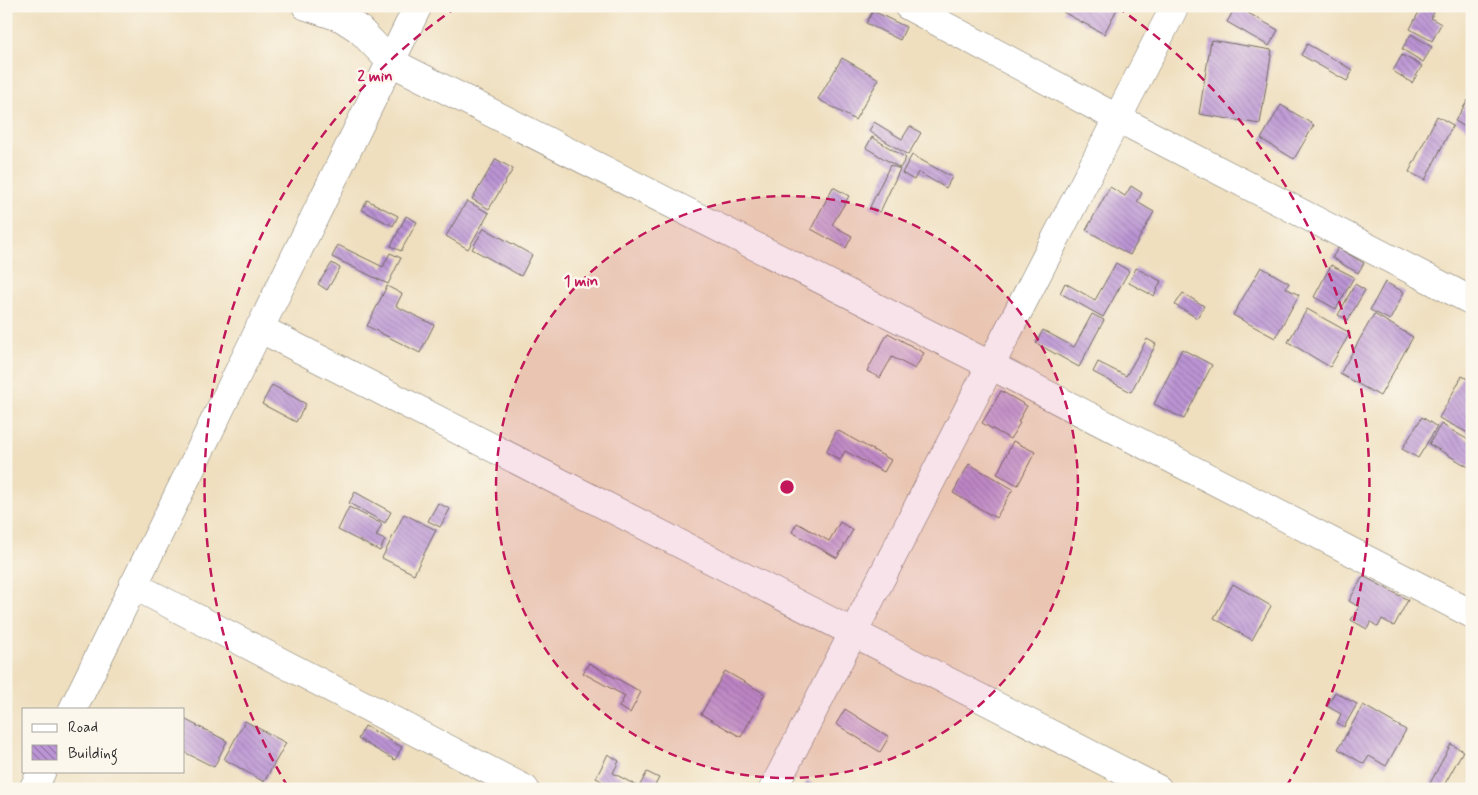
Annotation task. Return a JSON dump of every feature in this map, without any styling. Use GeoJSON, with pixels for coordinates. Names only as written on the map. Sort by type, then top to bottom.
{"type":"FeatureCollection","features":[{"type":"Feature","properties":{"kind":"street"},"geometry":{"type":"LineString","coordinates":[[306,6],[342,18],[359,29],[391,62],[990,365],[1472,614]]}},
{"type":"Feature","properties":{"kind":"street"},"geometry":{"type":"LineString","coordinates":[[73,708],[418,6]]}},
{"type":"Feature","properties":{"kind":"street"},"geometry":{"type":"LineString","coordinates":[[908,6],[1118,118],[1472,301]]}},
{"type":"Feature","properties":{"kind":"street"},"geometry":{"type":"LineString","coordinates":[[772,789],[1175,6]]}},
{"type":"Feature","properties":{"kind":"street"},"geometry":{"type":"LineString","coordinates":[[260,328],[1158,789]]}},
{"type":"Feature","properties":{"kind":"street"},"geometry":{"type":"LineString","coordinates":[[133,585],[525,789]]}},
{"type":"Feature","properties":{"kind":"street"},"geometry":{"type":"LineString","coordinates":[[33,789],[42,772]]}},
{"type":"Feature","properties":{"kind":"building"},"geometry":{"type":"Polygon","coordinates":[[[1066,6],[1112,6],[1117,9],[1104,34],[1063,12],[1066,6]]]}},
{"type":"Feature","properties":{"kind":"building"},"geometry":{"type":"Polygon","coordinates":[[[1236,6],[1278,30],[1269,46],[1227,22],[1236,6]]]}},
{"type":"Feature","properties":{"kind":"building"},"geometry":{"type":"Polygon","coordinates":[[[1422,6],[1437,6],[1431,18],[1441,24],[1432,41],[1410,29],[1422,6]]]}},
{"type":"Feature","properties":{"kind":"building"},"geometry":{"type":"Polygon","coordinates":[[[873,11],[906,27],[900,40],[866,23],[873,11]]]}},
{"type":"Feature","properties":{"kind":"building"},"geometry":{"type":"Polygon","coordinates":[[[1411,34],[1432,47],[1423,62],[1402,49],[1411,34]]]}},
{"type":"Feature","properties":{"kind":"building"},"geometry":{"type":"Polygon","coordinates":[[[1211,40],[1272,50],[1260,124],[1199,114],[1211,40]]]}},
{"type":"Feature","properties":{"kind":"building"},"geometry":{"type":"Polygon","coordinates":[[[1307,44],[1353,70],[1347,81],[1301,55],[1307,44]]]}},
{"type":"Feature","properties":{"kind":"building"},"geometry":{"type":"Polygon","coordinates":[[[1402,55],[1422,66],[1412,83],[1393,71],[1402,55]]]}},
{"type":"Feature","properties":{"kind":"building"},"geometry":{"type":"Polygon","coordinates":[[[842,58],[879,79],[855,120],[818,99],[842,58]]]}},
{"type":"Feature","properties":{"kind":"building"},"geometry":{"type":"Polygon","coordinates":[[[1468,100],[1472,102],[1472,131],[1455,121],[1468,100]]]}},
{"type":"Feature","properties":{"kind":"building"},"geometry":{"type":"Polygon","coordinates":[[[1281,105],[1314,125],[1294,159],[1261,139],[1281,105]]]}},
{"type":"Feature","properties":{"kind":"building"},"geometry":{"type":"Polygon","coordinates":[[[1437,116],[1453,125],[1425,180],[1409,172],[1437,116]]]}},
{"type":"Feature","properties":{"kind":"building"},"geometry":{"type":"Polygon","coordinates":[[[874,122],[902,139],[910,126],[921,133],[908,155],[869,131],[874,122]]]}},
{"type":"Feature","properties":{"kind":"building"},"geometry":{"type":"Polygon","coordinates":[[[872,137],[906,158],[900,168],[866,148],[872,137]]]}},
{"type":"Feature","properties":{"kind":"building"},"geometry":{"type":"Polygon","coordinates":[[[912,155],[952,177],[946,188],[918,172],[914,180],[902,173],[912,155]]]}},
{"type":"Feature","properties":{"kind":"building"},"geometry":{"type":"Polygon","coordinates":[[[496,159],[513,169],[489,209],[472,199],[496,159]]]}},
{"type":"Feature","properties":{"kind":"building"},"geometry":{"type":"Polygon","coordinates":[[[890,165],[900,169],[880,212],[870,207],[890,165]]]}},
{"type":"Feature","properties":{"kind":"building"},"geometry":{"type":"Polygon","coordinates":[[[1131,186],[1142,193],[1137,202],[1154,212],[1130,255],[1086,230],[1110,187],[1125,196],[1131,186]]]}},
{"type":"Feature","properties":{"kind":"building"},"geometry":{"type":"Polygon","coordinates":[[[833,187],[849,196],[832,225],[852,236],[846,248],[811,229],[833,187]]]}},
{"type":"Feature","properties":{"kind":"building"},"geometry":{"type":"Polygon","coordinates":[[[367,200],[398,216],[393,226],[362,210],[367,200]]]}},
{"type":"Feature","properties":{"kind":"building"},"geometry":{"type":"Polygon","coordinates":[[[467,201],[489,213],[468,249],[446,236],[467,201]]]}},
{"type":"Feature","properties":{"kind":"building"},"geometry":{"type":"Polygon","coordinates":[[[406,216],[417,222],[401,251],[391,246],[406,216]]]}},
{"type":"Feature","properties":{"kind":"building"},"geometry":{"type":"Polygon","coordinates":[[[484,228],[532,255],[521,276],[472,249],[484,228]]]}},
{"type":"Feature","properties":{"kind":"building"},"geometry":{"type":"Polygon","coordinates":[[[338,245],[383,267],[390,253],[401,258],[388,284],[332,257],[338,245]]]}},
{"type":"Feature","properties":{"kind":"building"},"geometry":{"type":"Polygon","coordinates":[[[1338,248],[1364,263],[1358,273],[1332,258],[1338,248]]]}},
{"type":"Feature","properties":{"kind":"building"},"geometry":{"type":"Polygon","coordinates":[[[332,263],[340,268],[327,290],[318,284],[332,263]]]}},
{"type":"Feature","properties":{"kind":"building"},"geometry":{"type":"Polygon","coordinates":[[[1116,263],[1129,271],[1103,317],[1060,293],[1065,283],[1095,300],[1116,263]]]}},
{"type":"Feature","properties":{"kind":"building"},"geometry":{"type":"Polygon","coordinates":[[[1331,265],[1354,277],[1336,309],[1314,297],[1331,265]]]}},
{"type":"Feature","properties":{"kind":"building"},"geometry":{"type":"Polygon","coordinates":[[[1261,267],[1289,283],[1286,288],[1299,295],[1275,338],[1233,315],[1261,267]]]}},
{"type":"Feature","properties":{"kind":"building"},"geometry":{"type":"Polygon","coordinates":[[[1136,268],[1161,281],[1154,296],[1129,283],[1136,268]]]}},
{"type":"Feature","properties":{"kind":"building"},"geometry":{"type":"Polygon","coordinates":[[[1385,282],[1404,292],[1390,320],[1370,310],[1385,282]]]}},
{"type":"Feature","properties":{"kind":"building"},"geometry":{"type":"Polygon","coordinates":[[[1355,284],[1365,290],[1348,320],[1338,315],[1355,284]]]}},
{"type":"Feature","properties":{"kind":"building"},"geometry":{"type":"Polygon","coordinates":[[[387,286],[402,294],[396,306],[434,325],[420,353],[367,326],[387,286]]]}},
{"type":"Feature","properties":{"kind":"building"},"geometry":{"type":"Polygon","coordinates":[[[1183,293],[1204,306],[1197,318],[1175,305],[1183,293]]]}},
{"type":"Feature","properties":{"kind":"building"},"geometry":{"type":"Polygon","coordinates":[[[1307,309],[1350,333],[1330,367],[1288,342],[1307,309]]]}},
{"type":"Feature","properties":{"kind":"building"},"geometry":{"type":"Polygon","coordinates":[[[1092,314],[1104,320],[1079,367],[1036,343],[1043,330],[1074,347],[1092,314]]]}},
{"type":"Feature","properties":{"kind":"building"},"geometry":{"type":"Polygon","coordinates":[[[1374,314],[1413,337],[1380,396],[1340,374],[1374,314]]]}},
{"type":"Feature","properties":{"kind":"building"},"geometry":{"type":"Polygon","coordinates":[[[888,333],[924,353],[915,369],[892,357],[880,378],[867,371],[888,333]]]}},
{"type":"Feature","properties":{"kind":"building"},"geometry":{"type":"Polygon","coordinates":[[[1147,339],[1156,344],[1131,392],[1093,372],[1098,362],[1126,376],[1147,339]]]}},
{"type":"Feature","properties":{"kind":"building"},"geometry":{"type":"Polygon","coordinates":[[[1182,349],[1212,365],[1184,419],[1154,404],[1182,349]]]}},
{"type":"Feature","properties":{"kind":"building"},"geometry":{"type":"Polygon","coordinates":[[[1462,376],[1472,381],[1472,435],[1439,418],[1462,376]]]}},
{"type":"Feature","properties":{"kind":"building"},"geometry":{"type":"Polygon","coordinates":[[[272,385],[306,404],[296,422],[262,404],[272,385]]]}},
{"type":"Feature","properties":{"kind":"building"},"geometry":{"type":"Polygon","coordinates":[[[1001,391],[1027,406],[1018,422],[1020,423],[1010,439],[982,423],[1001,391]]]}},
{"type":"Feature","properties":{"kind":"building"},"geometry":{"type":"Polygon","coordinates":[[[1422,417],[1437,427],[1418,458],[1402,449],[1422,417]]]}},
{"type":"Feature","properties":{"kind":"building"},"geometry":{"type":"Polygon","coordinates":[[[1441,424],[1472,442],[1472,469],[1429,444],[1441,424]]]}},
{"type":"Feature","properties":{"kind":"building"},"geometry":{"type":"Polygon","coordinates":[[[837,430],[891,460],[884,472],[845,451],[840,460],[826,452],[837,430]]]}},
{"type":"Feature","properties":{"kind":"building"},"geometry":{"type":"Polygon","coordinates":[[[1013,441],[1035,452],[1018,485],[997,474],[1013,441]]]}},
{"type":"Feature","properties":{"kind":"building"},"geometry":{"type":"Polygon","coordinates":[[[969,464],[1013,489],[996,518],[953,493],[969,464]]]}},
{"type":"Feature","properties":{"kind":"building"},"geometry":{"type":"Polygon","coordinates":[[[355,492],[391,512],[385,523],[349,503],[355,492]]]}},
{"type":"Feature","properties":{"kind":"building"},"geometry":{"type":"Polygon","coordinates":[[[438,503],[450,509],[440,527],[428,521],[438,503]]]}},
{"type":"Feature","properties":{"kind":"building"},"geometry":{"type":"Polygon","coordinates":[[[349,507],[382,524],[376,536],[385,540],[380,551],[338,530],[349,507]]]}},
{"type":"Feature","properties":{"kind":"building"},"geometry":{"type":"Polygon","coordinates":[[[404,514],[436,530],[414,574],[382,558],[404,514]]]}},
{"type":"Feature","properties":{"kind":"building"},"geometry":{"type":"Polygon","coordinates":[[[840,522],[853,530],[837,558],[792,532],[797,523],[829,541],[840,522]]]}},
{"type":"Feature","properties":{"kind":"building"},"geometry":{"type":"Polygon","coordinates":[[[1363,576],[1408,600],[1394,626],[1382,619],[1378,627],[1371,622],[1367,629],[1351,620],[1359,607],[1349,601],[1363,576]]]}},
{"type":"Feature","properties":{"kind":"building"},"geometry":{"type":"Polygon","coordinates":[[[1233,584],[1271,606],[1252,640],[1214,618],[1233,584]]]}},
{"type":"Feature","properties":{"kind":"building"},"geometry":{"type":"Polygon","coordinates":[[[589,663],[641,692],[630,713],[619,707],[625,696],[583,673],[589,663]]]}},
{"type":"Feature","properties":{"kind":"building"},"geometry":{"type":"Polygon","coordinates":[[[725,671],[765,694],[741,737],[701,714],[725,671]]]}},
{"type":"Feature","properties":{"kind":"building"},"geometry":{"type":"Polygon","coordinates":[[[1335,692],[1357,704],[1344,727],[1337,723],[1341,714],[1327,706],[1335,692]]]}},
{"type":"Feature","properties":{"kind":"building"},"geometry":{"type":"Polygon","coordinates":[[[1363,705],[1406,730],[1386,766],[1369,756],[1364,764],[1338,749],[1363,705]]]}},
{"type":"Feature","properties":{"kind":"building"},"geometry":{"type":"Polygon","coordinates":[[[845,709],[889,737],[880,752],[836,724],[845,709]]]}},
{"type":"Feature","properties":{"kind":"building"},"geometry":{"type":"Polygon","coordinates":[[[185,720],[227,741],[214,767],[185,752],[185,720]]]}},
{"type":"Feature","properties":{"kind":"building"},"geometry":{"type":"Polygon","coordinates":[[[245,721],[286,743],[264,782],[224,759],[245,721]]]}},
{"type":"Feature","properties":{"kind":"building"},"geometry":{"type":"Polygon","coordinates":[[[365,726],[402,747],[395,760],[358,739],[365,726]]]}},
{"type":"Feature","properties":{"kind":"building"},"geometry":{"type":"Polygon","coordinates":[[[1451,744],[1463,751],[1442,789],[1427,789],[1451,744]]]}},
{"type":"Feature","properties":{"kind":"building"},"geometry":{"type":"Polygon","coordinates":[[[608,754],[619,761],[613,773],[639,787],[647,772],[659,778],[653,789],[616,789],[596,778],[608,754]]]}},
{"type":"Feature","properties":{"kind":"building"},"geometry":{"type":"Polygon","coordinates":[[[807,781],[822,789],[803,789],[807,781]]]}}]}
